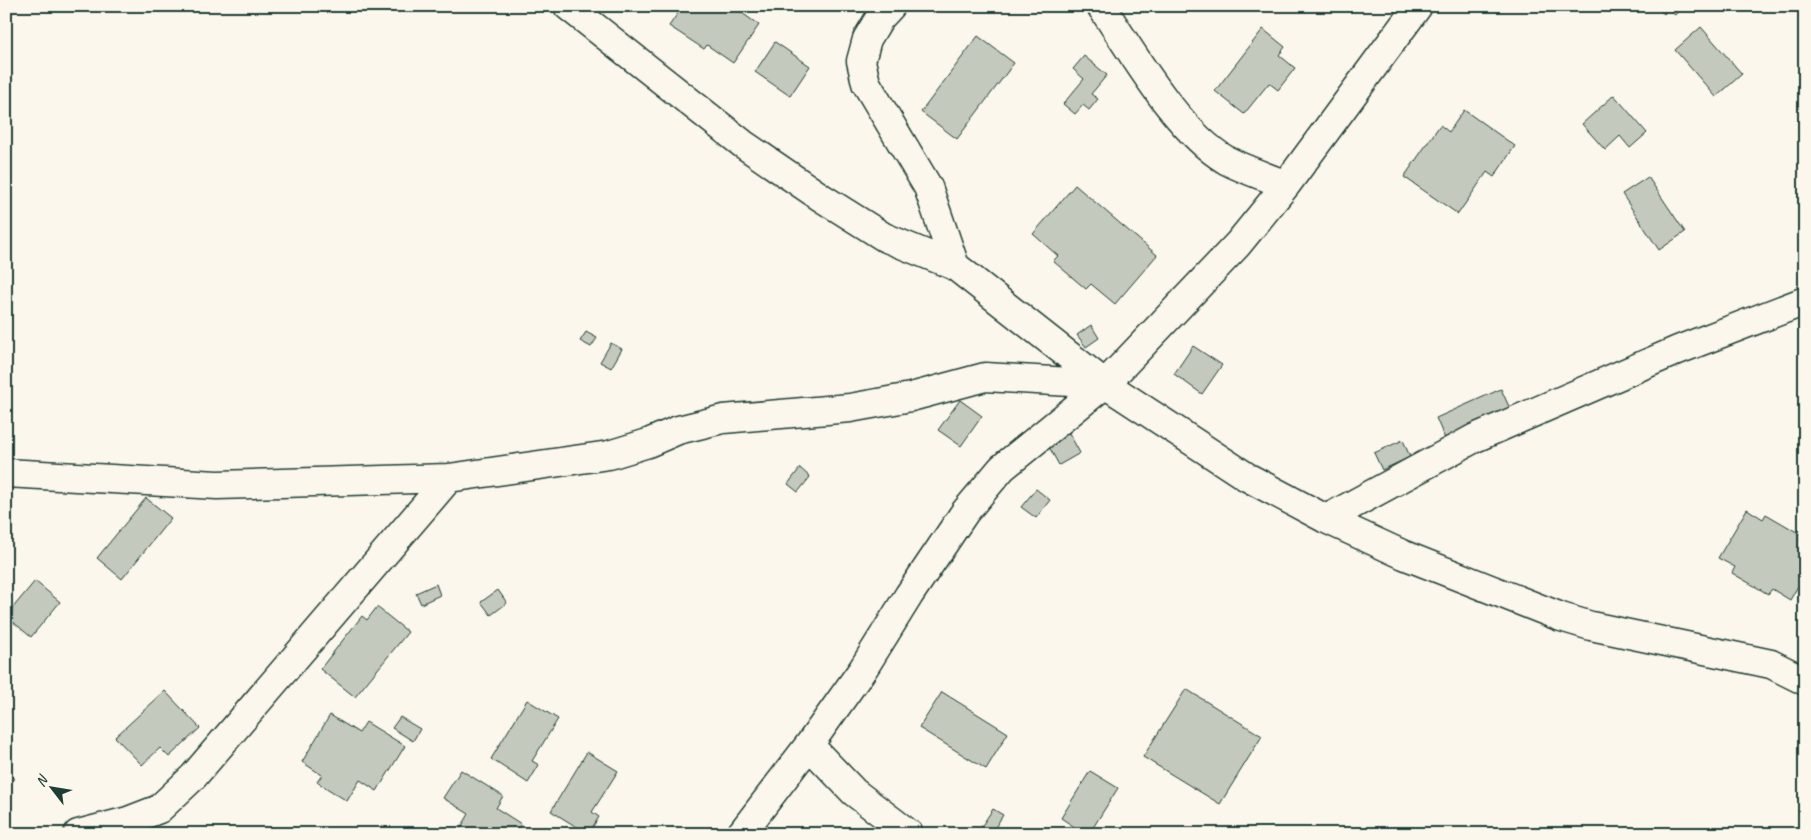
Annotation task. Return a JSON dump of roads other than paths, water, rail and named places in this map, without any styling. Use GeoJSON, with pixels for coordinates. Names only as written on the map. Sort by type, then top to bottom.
{"type":"FeatureCollection","features":[{"type":"Feature","properties":{"kind":"street"},"geometry":{"type":"LineString","coordinates":[[568,6],[743,144],[822,198],[884,237],[955,266],[1105,384],[1248,477],[1326,519],[1404,555],[1561,617],[1591,626],[1771,664],[1805,681]]}},
{"type":"Feature","properties":{"kind":"street"},"geometry":{"type":"LineString","coordinates":[[891,6],[879,19],[867,39],[861,61],[866,83],[928,187],[955,266]]}},
{"type":"Feature","properties":{"kind":"street"},"geometry":{"type":"LineString","coordinates":[[1101,6],[1171,108],[1198,137],[1226,160],[1286,185]]}},
{"type":"Feature","properties":{"kind":"street"},"geometry":{"type":"LineString","coordinates":[[740,834],[809,745],[863,669],[909,595],[965,512],[1002,468],[1105,384],[1238,244],[1286,185],[1418,6]]}},
{"type":"Feature","properties":{"kind":"street"},"geometry":{"type":"LineString","coordinates":[[1326,519],[1474,438],[1678,350],[1805,301]]}},
{"type":"Feature","properties":{"kind":"street"},"geometry":{"type":"LineString","coordinates":[[6,473],[217,485],[449,478],[608,455],[648,443],[678,430],[723,419],[850,408],[911,396],[985,378],[1105,384]]}},
{"type":"Feature","properties":{"kind":"street"},"geometry":{"type":"LineString","coordinates":[[78,834],[128,821],[159,809],[193,776],[449,478]]}},
{"type":"Feature","properties":{"kind":"street"},"geometry":{"type":"LineString","coordinates":[[809,745],[854,792],[909,834]]}}]}
